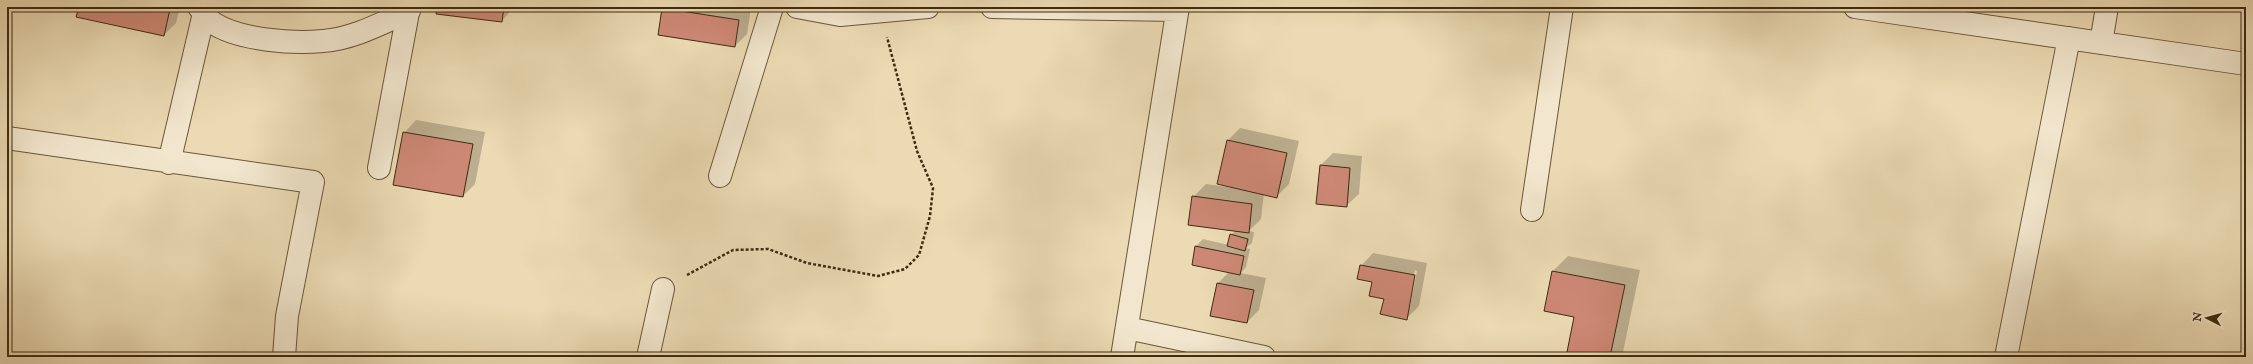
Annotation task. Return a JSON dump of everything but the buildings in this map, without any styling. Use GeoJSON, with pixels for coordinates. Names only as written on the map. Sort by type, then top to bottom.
{"type":"FeatureCollection","features":[{"type":"Feature","properties":{"kind":"street"},"geometry":{"type":"LineString","coordinates":[[720,176],[772,7]]}},
{"type":"Feature","properties":{"kind":"street"},"geometry":{"type":"LineString","coordinates":[[798,7],[840,15],[928,7]]}},
{"type":"Feature","properties":{"kind":"street"},"geometry":{"type":"LineString","coordinates":[[992,7],[1177,9],[1122,357]]}},
{"type":"Feature","properties":{"kind":"street"},"geometry":{"type":"LineString","coordinates":[[1532,210],[1562,7]]}},
{"type":"Feature","properties":{"kind":"street"},"geometry":{"type":"LineString","coordinates":[[1855,7],[1929,12],[2069,38],[2246,64]]}},
{"type":"Feature","properties":{"kind":"street"},"geometry":{"type":"LineString","coordinates":[[2101,43],[2107,7]]}},
{"type":"Feature","properties":{"kind":"street"},"geometry":{"type":"LineString","coordinates":[[201,10],[213,22],[235,33],[268,40],[324,42],[367,30],[409,9]]}},
{"type":"Feature","properties":{"kind":"street"},"geometry":{"type":"LineString","coordinates":[[379,168],[409,9]]}},
{"type":"Feature","properties":{"kind":"street"},"geometry":{"type":"LineString","coordinates":[[169,163],[201,10]]}},
{"type":"Feature","properties":{"kind":"street"},"geometry":{"type":"LineString","coordinates":[[2006,357],[2069,38]]}},
{"type":"Feature","properties":{"kind":"street"},"geometry":{"type":"LineString","coordinates":[[7,138],[169,163],[313,182],[287,316],[284,357]]}},
{"type":"Feature","properties":{"kind":"street"},"geometry":{"type":"LineString","coordinates":[[648,357],[663,289]]}},
{"type":"Feature","properties":{"kind":"street"},"geometry":{"type":"LineString","coordinates":[[1127,328],[1264,357]]}},
{"type":"Feature","properties":{"kind":"path"},"geometry":{"type":"LineString","coordinates":[[663,289],[733,250],[768,250],[807,263],[878,276],[905,270],[919,255],[930,216],[933,188],[917,151],[906,103],[880,12]]}}]}
